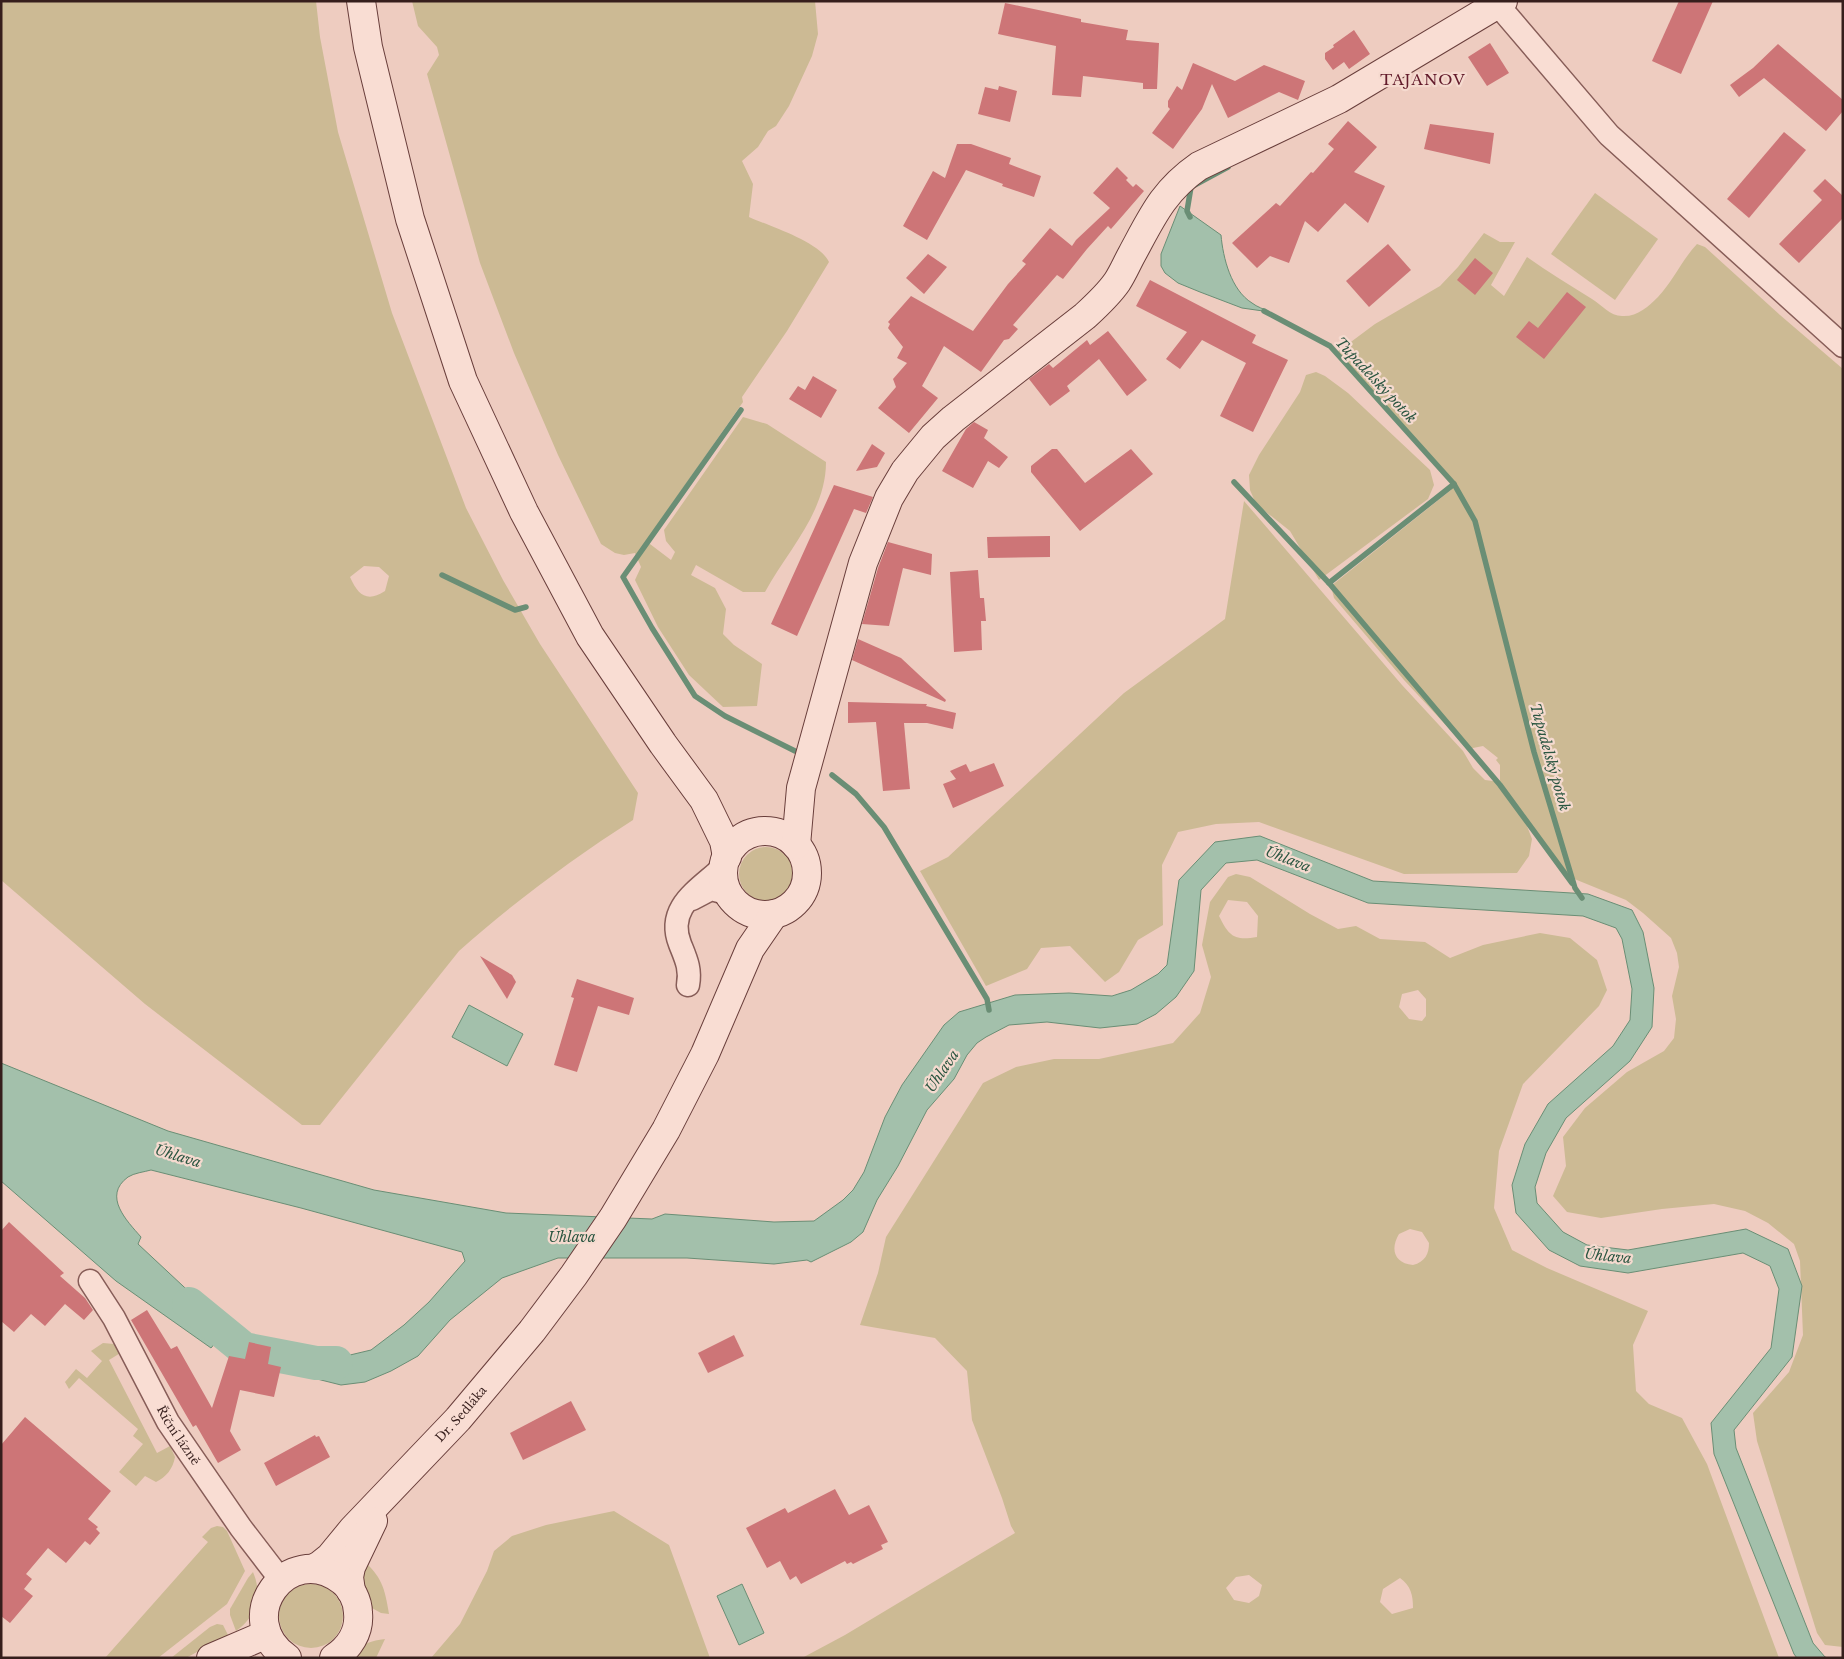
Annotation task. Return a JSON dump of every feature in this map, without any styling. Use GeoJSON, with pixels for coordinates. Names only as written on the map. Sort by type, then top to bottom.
{"type":"FeatureCollection","features":[{"type":"Feature","properties":{"kind":"main road"},"geometry":{"type":"LineString","coordinates":[[361,1],[368,47],[410,219],[463,381],[524,512],[590,636],[663,744],[704,800],[724,840],[725,861],[723,875],[737,902],[750,948]]}},
{"type":"Feature","properties":{"kind":"main road"},"geometry":{"type":"LineString","coordinates":[[796,845],[801,788],[863,563],[889,498],[905,471],[922,449],[953,418],[1103,300],[1118,282],[1156,210],[1174,186],[1186,175],[1200,166],[1339,99],[1498,2]]}},
{"type":"Feature","properties":{"kind":"main road"},"geometry":{"type":"LineString","coordinates":[[725,861],[738,841],[764,832],[786,819],[801,788]]}},
{"type":"Feature","properties":{"kind":"main road"},"geometry":{"type":"LineString","coordinates":[[704,800],[732,822],[785,836],[802,852],[807,871],[803,890],[792,906],[774,914],[756,914],[737,902]]}},
{"type":"Feature","properties":{"kind":"main road"},"geometry":{"type":"LineString","coordinates":[[750,948],[774,914]]}},
{"type":"Feature","properties":{"kind":"main road","name":"Dr. Sedláka"},"geometry":{"type":"LineString","coordinates":[[280,1580],[290,1574],[313,1569],[330,1557],[353,1529],[464,1411],[532,1330],[598,1240],[666,1130],[705,1054],[740,976],[750,948]]}},
{"type":"Feature","properties":{"kind":"main road","name":"Dr. Sedláka"},"geometry":{"type":"LineString","coordinates":[[337,1656],[351,1641],[358,1625],[356,1602],[351,1591],[350,1567],[386,1495]]}},
{"type":"Feature","properties":{"kind":"main road"},"geometry":{"type":"LineString","coordinates":[[313,1569],[335,1575],[351,1591]]}},
{"type":"Feature","properties":{"kind":"main road"},"geometry":{"type":"LineString","coordinates":[[280,1580],[272,1588],[265,1605],[264,1622],[267,1634],[279,1652],[287,1658]]}},
{"type":"Feature","properties":{"kind":"main road"},"geometry":{"type":"LineString","coordinates":[[211,1658],[267,1634]]}},
{"type":"Feature","properties":{"kind":"street"},"geometry":{"type":"LineString","coordinates":[[1498,2],[1610,135],[1843,346]]}},
{"type":"Feature","properties":{"kind":"street"},"geometry":{"type":"LineString","coordinates":[[688,985],[690,972],[678,939],[677,924],[680,908],[725,861]]}},
{"type":"Feature","properties":{"kind":"street"},"geometry":{"type":"LineString","coordinates":[[686,901],[711,889],[737,902]]}},
{"type":"Feature","properties":{"kind":"street","name":"Říční lázně"},"geometry":{"type":"LineString","coordinates":[[90,1281],[114,1318],[168,1422],[241,1528],[280,1580]]}},
{"type":"Feature","properties":{"kind":"shaded area"},"geometry":{"type":"Polygon","coordinates":[[[1,1],[316,1],[320,37],[338,132],[392,313],[466,508],[503,580],[540,644],[638,793],[633,820],[543,882],[459,951],[320,1125],[302,1125],[145,1004],[1,880],[1,1]],[[364,566],[350,577],[360,593],[368,597],[379,595],[385,591],[389,576],[379,567],[364,566]]]}},
{"type":"Feature","properties":{"kind":"shaded area"},"geometry":{"type":"Polygon","coordinates":[[[412,1],[815,1],[818,34],[812,56],[789,106],[776,126],[768,131],[758,147],[742,161],[753,184],[749,217],[805,241],[824,255],[829,262],[787,331],[742,397],[743,402],[646,541],[671,560],[675,552],[666,541],[664,530],[743,417],[767,424],[826,462],[820,498],[813,514],[765,592],[743,592],[696,565],[691,575],[715,588],[726,609],[723,634],[734,645],[762,664],[757,706],[723,707],[689,675],[658,627],[635,580],[641,567],[635,553],[624,555],[615,553],[601,544],[558,455],[514,353],[480,263],[427,74],[439,55],[437,47],[418,26],[412,1]]]}},
{"type":"Feature","properties":{"kind":"shaded area"},"geometry":{"type":"Polygon","coordinates":[[[1595,193],[1658,239],[1615,300],[1551,254],[1595,193]]]}},
{"type":"Feature","properties":{"kind":"shaded area"},"geometry":{"type":"Polygon","coordinates":[[[1484,233],[1500,242],[1515,242],[1491,285],[1504,296],[1527,257],[1618,316],[1633,315],[1642,311],[1663,291],[1697,244],[1705,247],[1843,369],[1843,1647],[1825,1645],[1817,1633],[1757,1441],[1753,1413],[1789,1372],[1803,1335],[1800,1261],[1794,1244],[1768,1223],[1745,1211],[1714,1204],[1601,1218],[1567,1212],[1553,1196],[1566,1166],[1563,1137],[1585,1108],[1627,1072],[1664,1051],[1674,1038],[1676,1019],[1672,996],[1679,967],[1677,953],[1671,938],[1643,913],[1626,900],[1572,878],[1525,821],[1532,839],[1529,856],[1517,873],[1404,874],[1259,822],[1216,824],[1178,832],[1162,865],[1163,925],[1138,940],[1119,972],[1105,982],[1070,946],[1041,948],[1027,969],[986,986],[920,871],[948,857],[1124,693],[1225,619],[1244,501],[1402,685],[1463,751],[1473,768],[1485,780],[1500,782],[1500,765],[1496,760],[1498,758],[1483,746],[1468,749],[1404,680],[1334,598],[1331,586],[1451,490],[1452,479],[1336,353],[1375,324],[1440,286],[1458,267],[1484,233]]]}},
{"type":"Feature","properties":{"kind":"shaded area"},"geometry":{"type":"Polygon","coordinates":[[[1316,372],[1325,376],[1348,393],[1430,470],[1434,485],[1428,499],[1319,580],[1290,531],[1256,504],[1250,490],[1249,475],[1259,455],[1300,392],[1306,375],[1316,372]]]}},
{"type":"Feature","properties":{"kind":"shaded area"},"geometry":{"type":"Polygon","coordinates":[[[766,847],[776,849],[785,855],[791,864],[793,874],[791,884],[785,893],[776,899],[766,901],[756,899],[747,893],[741,884],[739,874],[741,864],[747,855],[756,849],[766,847]]]}},
{"type":"Feature","properties":{"kind":"shaded area"},"geometry":{"type":"Polygon","coordinates":[[[1236,874],[1250,877],[1338,929],[1356,926],[1380,939],[1425,942],[1450,958],[1483,945],[1540,933],[1570,938],[1597,960],[1607,990],[1599,1006],[1523,1084],[1499,1151],[1494,1208],[1512,1250],[1547,1268],[1648,1311],[1633,1345],[1636,1391],[1649,1404],[1682,1418],[1707,1464],[1779,1658],[802,1658],[845,1635],[1015,1533],[972,1420],[967,1371],[935,1338],[860,1325],[878,1273],[886,1237],[983,1083],[1016,1067],[1054,1059],[1099,1059],[1173,1043],[1200,1013],[1211,977],[1202,945],[1210,902],[1228,877],[1236,874]],[[1228,900],[1219,916],[1233,936],[1243,938],[1257,937],[1258,916],[1247,902],[1228,900]],[[1418,990],[1402,994],[1399,1007],[1409,1019],[1422,1021],[1426,1016],[1426,999],[1418,990]],[[1410,1229],[1399,1234],[1394,1250],[1398,1258],[1407,1264],[1413,1265],[1423,1260],[1427,1254],[1429,1243],[1422,1232],[1410,1229]],[[1249,1575],[1236,1577],[1226,1588],[1234,1600],[1249,1603],[1259,1596],[1262,1585],[1249,1575]],[[1400,1578],[1383,1589],[1380,1602],[1392,1614],[1413,1608],[1411,1591],[1400,1578]]]}},
{"type":"Feature","properties":{"kind":"shaded area"},"geometry":{"type":"Polygon","coordinates":[[[103,1343],[114,1344],[122,1352],[109,1360],[157,1453],[170,1446],[175,1457],[173,1465],[168,1472],[156,1482],[145,1476],[136,1486],[119,1472],[143,1444],[133,1436],[138,1429],[79,1378],[69,1389],[65,1382],[76,1369],[87,1378],[102,1361],[91,1351],[103,1343]]]}},
{"type":"Feature","properties":{"kind":"shaded area"},"geometry":{"type":"Polygon","coordinates":[[[614,1511],[669,1545],[710,1658],[431,1658],[460,1624],[487,1571],[494,1551],[512,1536],[546,1525],[614,1511]]]}},
{"type":"Feature","properties":{"kind":"shaded area"},"geometry":{"type":"Polygon","coordinates":[[[223,1527],[227,1531],[245,1571],[227,1604],[158,1658],[105,1658],[208,1542],[202,1537],[211,1528],[223,1527]]]}},
{"type":"Feature","properties":{"kind":"shaded area"},"geometry":{"type":"Polygon","coordinates":[[[361,1558],[374,1571],[381,1583],[389,1614],[381,1613],[370,1607],[357,1568],[361,1558]]]}},
{"type":"Feature","properties":{"kind":"shaded area"},"geometry":{"type":"Polygon","coordinates":[[[253,1572],[257,1589],[256,1605],[248,1619],[236,1631],[230,1615],[230,1609],[253,1572]]]}},
{"type":"Feature","properties":{"kind":"shaded area"},"geometry":{"type":"Polygon","coordinates":[[[311,1584],[329,1590],[337,1598],[343,1616],[337,1634],[329,1642],[311,1648],[293,1642],[285,1634],[279,1616],[285,1598],[293,1590],[311,1584]]]}},
{"type":"Feature","properties":{"kind":"shaded area"},"geometry":{"type":"Polygon","coordinates":[[[217,1624],[223,1625],[228,1635],[186,1658],[171,1658],[210,1627],[217,1624]]]}},
{"type":"Feature","properties":{"kind":"shaded area"},"geometry":{"type":"Polygon","coordinates":[[[385,1639],[376,1658],[348,1658],[364,1645],[385,1639]]]}},
{"type":"Feature","properties":{"kind":"water"},"geometry":{"type":"Polygon","coordinates":[[[1180,206],[1221,235],[1226,263],[1233,282],[1245,297],[1270,312],[1242,308],[1178,283],[1165,273],[1161,266],[1161,254],[1180,206]]]}},
{"type":"Feature","properties":{"kind":"water","name":"Úhlava"},"geometry":{"type":"Polygon","coordinates":[[[1260,836],[1373,881],[1588,894],[1632,910],[1643,932],[1654,988],[1652,1027],[1630,1061],[1566,1118],[1546,1153],[1535,1187],[1537,1203],[1563,1232],[1587,1245],[1628,1250],[1746,1229],[1788,1249],[1802,1286],[1792,1357],[1734,1430],[1736,1448],[1813,1643],[1828,1658],[1797,1658],[1794,1654],[1714,1454],[1711,1423],[1771,1348],[1779,1289],[1770,1266],[1743,1253],[1628,1273],[1580,1266],[1549,1250],[1516,1213],[1512,1185],[1525,1144],[1548,1104],[1613,1046],[1630,1020],[1632,989],[1622,939],[1616,928],[1583,916],[1368,903],[1257,860],[1226,863],[1201,890],[1194,971],[1176,997],[1156,1014],[1137,1024],[1100,1028],[1047,1022],[1009,1025],[977,1043],[967,1055],[954,1079],[927,1110],[898,1166],[877,1200],[863,1232],[851,1242],[811,1262],[807,1260],[774,1264],[687,1258],[558,1258],[502,1278],[450,1320],[418,1356],[391,1371],[365,1382],[341,1385],[289,1372],[291,1348],[350,1355],[371,1350],[404,1325],[429,1302],[465,1261],[462,1252],[151,1170],[130,1176],[121,1184],[117,1192],[117,1200],[129,1224],[141,1237],[138,1244],[228,1328],[211,1348],[116,1281],[1,1181],[1,1063],[168,1131],[374,1190],[506,1213],[652,1219],[665,1214],[774,1222],[814,1221],[843,1200],[853,1190],[864,1172],[885,1117],[902,1085],[944,1025],[959,1012],[1015,995],[1069,993],[1112,996],[1131,990],[1158,974],[1167,965],[1179,880],[1215,842],[1260,836]]]}},
{"type":"Feature","properties":{"kind":"water"},"geometry":{"type":"Polygon","coordinates":[[[469,1005],[523,1034],[507,1066],[452,1037],[469,1005]]]}},
{"type":"Feature","properties":{"kind":"water"},"geometry":{"type":"Polygon","coordinates":[[[742,1584],[764,1633],[739,1645],[717,1596],[742,1584]]]}},
{"type":"Feature","properties":{"kind":"building"},"geometry":{"type":"Polygon","coordinates":[[[1679,1],[1713,1],[1681,74],[1652,61],[1679,1]]]}},
{"type":"Feature","properties":{"kind":"building"},"geometry":{"type":"Polygon","coordinates":[[[1005,3],[1081,19],[1081,22],[1128,30],[1126,40],[1159,43],[1157,89],[1143,89],[1143,83],[1083,76],[1081,97],[1052,95],[1056,46],[998,34],[1005,3]]]}},
{"type":"Feature","properties":{"kind":"building"},"geometry":{"type":"Polygon","coordinates":[[[1354,30],[1370,54],[1349,69],[1344,62],[1333,70],[1325,59],[1325,53],[1354,30]]]}},
{"type":"Feature","properties":{"kind":"building"},"geometry":{"type":"Polygon","coordinates":[[[1490,43],[1509,73],[1487,86],[1468,57],[1490,43]]]}},
{"type":"Feature","properties":{"kind":"building"},"geometry":{"type":"Polygon","coordinates":[[[1778,44],[1843,100],[1843,111],[1826,131],[1764,78],[1739,97],[1730,85],[1753,68],[1778,44]]]}},
{"type":"Feature","properties":{"kind":"building"},"geometry":{"type":"Polygon","coordinates":[[[1193,63],[1235,81],[1264,65],[1305,81],[1298,100],[1279,92],[1228,118],[1212,84],[1202,109],[1173,149],[1152,133],[1170,109],[1168,101],[1177,86],[1182,90],[1193,63]]]}},
{"type":"Feature","properties":{"kind":"building"},"geometry":{"type":"Polygon","coordinates":[[[999,86],[1017,91],[1010,122],[978,114],[985,87],[998,90],[999,86]]]}},
{"type":"Feature","properties":{"kind":"building"},"geometry":{"type":"Polygon","coordinates":[[[1348,121],[1377,147],[1354,172],[1385,186],[1368,223],[1345,203],[1318,232],[1305,221],[1289,263],[1270,256],[1257,268],[1232,243],[1276,203],[1280,206],[1311,172],[1313,173],[1334,149],[1328,144],[1348,121]]]}},
{"type":"Feature","properties":{"kind":"building"},"geometry":{"type":"Polygon","coordinates":[[[1430,124],[1494,133],[1490,164],[1424,149],[1430,124]]]}},
{"type":"Feature","properties":{"kind":"building"},"geometry":{"type":"Polygon","coordinates":[[[1784,132],[1806,150],[1749,218],[1727,199],[1784,132]]]}},
{"type":"Feature","properties":{"kind":"building"},"geometry":{"type":"Polygon","coordinates":[[[957,144],[971,144],[1011,158],[1009,164],[1041,176],[1034,197],[1002,186],[1003,184],[966,170],[927,240],[903,226],[933,171],[945,178],[957,144]]]}},
{"type":"Feature","properties":{"kind":"building"},"geometry":{"type":"Polygon","coordinates":[[[1117,167],[1128,178],[1126,180],[1133,187],[1136,184],[1144,191],[1111,229],[1108,226],[1063,279],[1057,275],[1013,325],[1018,329],[1009,339],[1004,340],[981,372],[944,346],[922,386],[938,398],[909,433],[878,408],[896,387],[893,379],[907,363],[897,358],[903,347],[888,328],[890,324],[888,322],[911,296],[973,331],[1008,284],[1026,264],[1022,261],[1050,228],[1072,246],[1110,208],[1093,193],[1117,167]]]}},
{"type":"Feature","properties":{"kind":"building"},"geometry":{"type":"Polygon","coordinates":[[[1825,179],[1843,196],[1843,218],[1799,263],[1779,244],[1822,200],[1813,191],[1825,179]]]}},
{"type":"Feature","properties":{"kind":"building"},"geometry":{"type":"Polygon","coordinates":[[[1388,244],[1411,270],[1369,307],[1346,281],[1388,244]]]}},
{"type":"Feature","properties":{"kind":"building"},"geometry":{"type":"Polygon","coordinates":[[[928,254],[947,267],[924,294],[906,278],[928,254]]]}},
{"type":"Feature","properties":{"kind":"building"},"geometry":{"type":"Polygon","coordinates":[[[1475,258],[1493,273],[1475,295],[1457,280],[1475,258]]]}},
{"type":"Feature","properties":{"kind":"building"},"geometry":{"type":"Polygon","coordinates":[[[1150,280],[1256,335],[1252,343],[1288,360],[1253,432],[1220,416],[1246,363],[1202,340],[1180,369],[1166,359],[1187,332],[1136,306],[1150,280]]]}},
{"type":"Feature","properties":{"kind":"building"},"geometry":{"type":"Polygon","coordinates":[[[1567,292],[1586,307],[1544,359],[1516,337],[1529,321],[1538,328],[1567,292]]]}},
{"type":"Feature","properties":{"kind":"building"},"geometry":{"type":"Polygon","coordinates":[[[1108,331],[1147,380],[1127,396],[1099,359],[1067,386],[1070,391],[1050,406],[1029,379],[1049,364],[1053,368],[1087,340],[1090,345],[1108,331]]]}},
{"type":"Feature","properties":{"kind":"building"},"geometry":{"type":"Polygon","coordinates":[[[813,376],[837,390],[821,418],[789,399],[798,386],[805,390],[813,376]]]}},
{"type":"Feature","properties":{"kind":"building"},"geometry":{"type":"Polygon","coordinates":[[[974,422],[988,430],[984,438],[1008,457],[999,468],[988,461],[973,488],[942,471],[966,429],[974,422]]]}},
{"type":"Feature","properties":{"kind":"building"},"geometry":{"type":"Polygon","coordinates":[[[872,444],[885,453],[877,467],[856,471],[872,444]]]}},
{"type":"Feature","properties":{"kind":"building"},"geometry":{"type":"Polygon","coordinates":[[[1052,449],[1057,449],[1085,483],[1131,449],[1153,474],[1080,531],[1031,472],[1031,466],[1052,449]]]}},
{"type":"Feature","properties":{"kind":"building"},"geometry":{"type":"Polygon","coordinates":[[[834,485],[873,497],[866,513],[854,509],[797,636],[771,624],[834,485]]]}},
{"type":"Feature","properties":{"kind":"building"},"geometry":{"type":"Polygon","coordinates":[[[1050,536],[1050,557],[988,558],[987,537],[1050,536]]]}},
{"type":"Feature","properties":{"kind":"building"},"geometry":{"type":"Polygon","coordinates":[[[888,542],[932,554],[931,575],[903,568],[889,626],[862,624],[878,568],[888,542]]]}},
{"type":"Feature","properties":{"kind":"building"},"geometry":{"type":"Polygon","coordinates":[[[978,570],[980,598],[984,598],[986,621],[981,621],[982,650],[954,652],[950,572],[978,570]]]}},
{"type":"Feature","properties":{"kind":"building"},"geometry":{"type":"Polygon","coordinates":[[[858,639],[901,658],[946,700],[945,702],[852,660],[858,639]]]}},
{"type":"Feature","properties":{"kind":"building"},"geometry":{"type":"Polygon","coordinates":[[[848,702],[927,704],[926,706],[956,713],[953,729],[927,723],[904,723],[910,789],[883,791],[876,722],[848,723],[848,702]]]}},
{"type":"Feature","properties":{"kind":"building"},"geometry":{"type":"Polygon","coordinates":[[[994,763],[1004,786],[953,808],[943,784],[956,779],[950,771],[966,764],[970,772],[994,763]]]}},
{"type":"Feature","properties":{"kind":"building"},"geometry":{"type":"Polygon","coordinates":[[[480,956],[512,975],[516,982],[507,999],[480,956]]]}},
{"type":"Feature","properties":{"kind":"building"},"geometry":{"type":"Polygon","coordinates":[[[577,979],[634,998],[629,1015],[598,1006],[577,1072],[554,1065],[574,998],[571,997],[577,979]]]}},
{"type":"Feature","properties":{"kind":"building"},"geometry":{"type":"Polygon","coordinates":[[[9,1222],[64,1273],[60,1276],[85,1298],[93,1310],[84,1320],[65,1304],[45,1326],[31,1314],[14,1332],[1,1321],[1,1231],[9,1222]]]}},
{"type":"Feature","properties":{"kind":"building"},"geometry":{"type":"Polygon","coordinates":[[[147,1310],[171,1349],[177,1346],[212,1408],[229,1356],[245,1359],[249,1342],[271,1347],[268,1364],[281,1367],[274,1397],[240,1390],[230,1431],[241,1450],[218,1463],[196,1425],[193,1427],[131,1320],[147,1310]]]}},
{"type":"Feature","properties":{"kind":"building"},"geometry":{"type":"Polygon","coordinates":[[[734,1335],[744,1356],[708,1373],[698,1353],[734,1335]]]}},
{"type":"Feature","properties":{"kind":"building"},"geometry":{"type":"Polygon","coordinates":[[[571,1401],[586,1430],[523,1460],[510,1433],[571,1401]]]}},
{"type":"Feature","properties":{"kind":"building"},"geometry":{"type":"Polygon","coordinates":[[[25,1417],[111,1491],[88,1519],[98,1527],[96,1529],[100,1533],[90,1545],[85,1541],[66,1563],[48,1548],[26,1574],[32,1579],[24,1589],[33,1596],[10,1623],[1,1616],[1,1445],[25,1417]]]}},
{"type":"Feature","properties":{"kind":"building"},"geometry":{"type":"Polygon","coordinates":[[[315,1435],[316,1437],[319,1436],[330,1457],[276,1486],[264,1463],[315,1435]]]}},
{"type":"Feature","properties":{"kind":"building"},"geometry":{"type":"Polygon","coordinates":[[[835,1489],[849,1515],[869,1505],[888,1542],[881,1545],[883,1549],[853,1564],[851,1562],[847,1564],[845,1561],[801,1584],[796,1576],[790,1580],[780,1561],[767,1568],[746,1528],[785,1508],[788,1513],[835,1489]]]}},
{"type":"Feature","properties":{"kind":"waterway","name":"Tupadelský potok"},"geometry":{"type":"LineString","coordinates":[[1190,217],[1187,211],[1191,187],[1228,167]]}},
{"type":"Feature","properties":{"kind":"waterway","name":"Tupadelský potok"},"geometry":{"type":"LineString","coordinates":[[1264,311],[1330,346],[1454,484],[1475,521],[1534,752],[1575,888],[1582,898]]}},
{"type":"Feature","properties":{"kind":"waterway"},"geometry":{"type":"LineString","coordinates":[[741,410],[623,577],[652,628],[695,696],[725,716],[795,751]]}},
{"type":"Feature","properties":{"kind":"waterway"},"geometry":{"type":"LineString","coordinates":[[1234,482],[1329,583]]}},
{"type":"Feature","properties":{"kind":"waterway"},"geometry":{"type":"LineString","coordinates":[[1454,484],[1329,583],[1500,785],[1572,883]]}},
{"type":"Feature","properties":{"kind":"waterway"},"geometry":{"type":"LineString","coordinates":[[442,575],[515,610],[526,607]]}},
{"type":"Feature","properties":{"kind":"waterway"},"geometry":{"type":"LineString","coordinates":[[832,775],[856,794],[884,827],[987,999],[989,1010]]}},
{"type":"Feature","properties":{"kind":"waterway"},"geometry":{"type":"LineString","coordinates":[[189,1304],[244,1349],[316,1363],[336,1363]]}},
{"type":"Feature","properties":{"kind":"district","name":"TAJANOV"},"geometry":{"type":"Point","coordinates":[1423,80]}}]}
